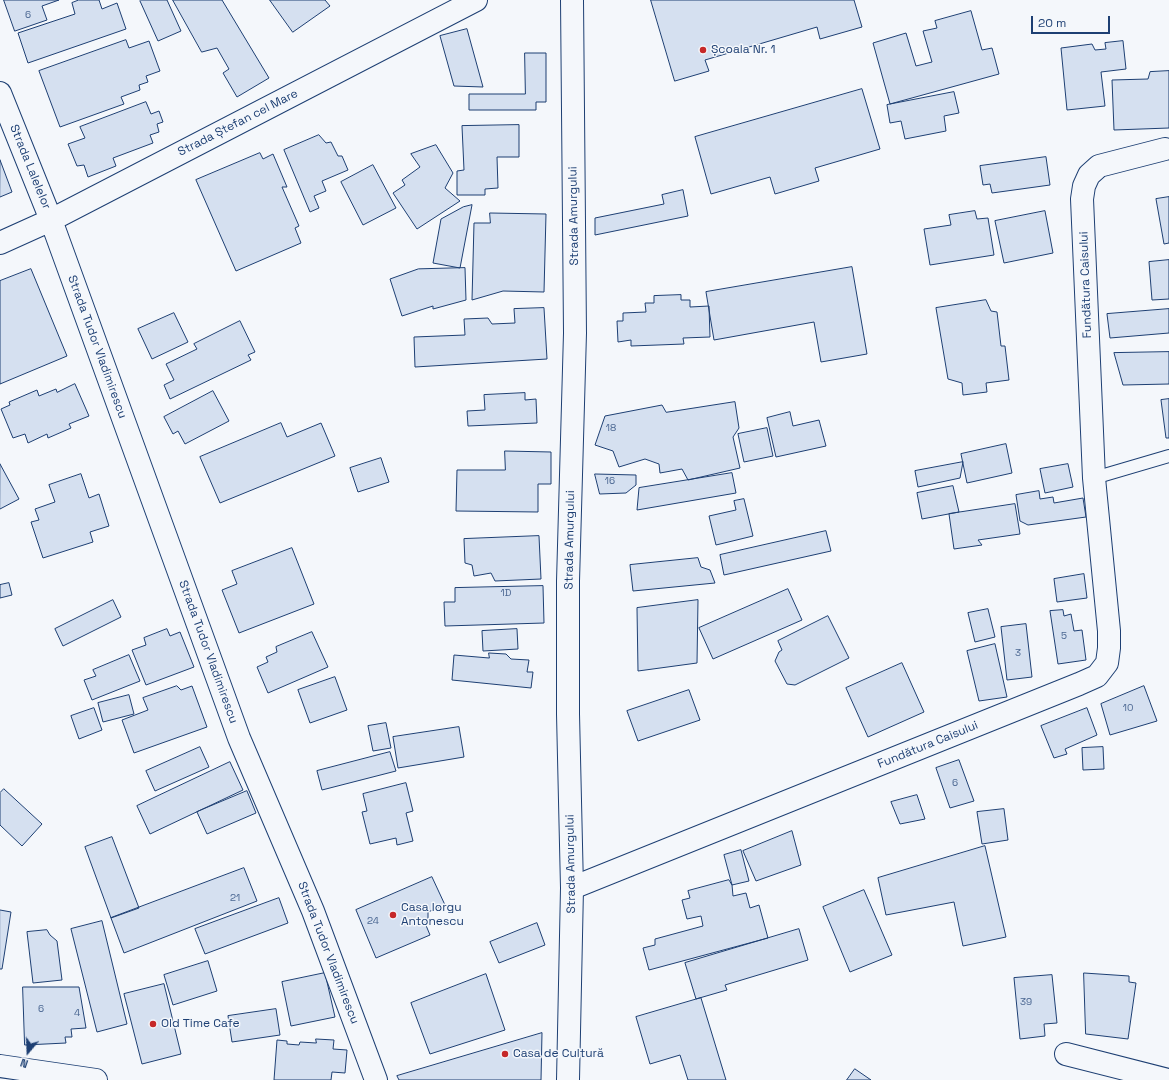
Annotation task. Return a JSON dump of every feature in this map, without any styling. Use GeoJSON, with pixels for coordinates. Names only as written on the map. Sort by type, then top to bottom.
{"type":"FeatureCollection","features":[{"type":"Feature","properties":{"kind":"street","name":"Strada Ștefan cel Mare"},"geometry":{"type":"LineString","coordinates":[[0,243],[51,220],[476,0]]}},
{"type":"Feature","properties":{"kind":"street","name":"Strada Amurgului"},"geometry":{"type":"LineString","coordinates":[[568,1080],[572,888],[568,714],[568,581],[575,333],[572,0]]}},
{"type":"Feature","properties":{"kind":"street","name":"Strada Lalelelor"},"geometry":{"type":"LineString","coordinates":[[0,93],[51,220]]}},
{"type":"Feature","properties":{"kind":"street","name":"Fundătura Caisului"},"geometry":{"type":"LineString","coordinates":[[572,888],[1097,676],[1107,663],[1109,632],[1094,478],[1082,199],[1084,186],[1089,174],[1099,166],[1165,149]]}},
{"type":"Feature","properties":{"kind":"street","name":"Strada Tudor Vladimirescu"},"geometry":{"type":"LineString","coordinates":[[51,220],[239,738],[313,911],[376,1080]]}},
{"type":"Feature","properties":{"kind":"street"},"geometry":{"type":"LineString","coordinates":[[1066,1054],[1168,1080]]}},
{"type":"Feature","properties":{"kind":"street"},"geometry":{"type":"LineString","coordinates":[[0,1066],[96,1080]]}},
{"type":"Feature","properties":{"kind":"lane"},"geometry":{"type":"LineString","coordinates":[[1094,478],[1169,456]]}},
{"type":"Feature","properties":{"kind":"building"},"geometry":{"type":"Polygon","coordinates":[[[4,0],[59,0],[42,6],[47,20],[15,31],[4,0]]]}},
{"type":"Feature","properties":{"kind":"building"},"geometry":{"type":"Polygon","coordinates":[[[79,0],[99,0],[102,9],[117,3],[126,29],[28,63],[18,33],[75,14],[72,3],[79,0]]]}},
{"type":"Feature","properties":{"kind":"building"},"geometry":{"type":"Polygon","coordinates":[[[167,0],[181,31],[158,41],[140,1],[167,0]]]}},
{"type":"Feature","properties":{"kind":"building"},"geometry":{"type":"Polygon","coordinates":[[[173,0],[222,0],[269,78],[237,97],[223,73],[229,69],[217,48],[202,52],[173,0]]]}},
{"type":"Feature","properties":{"kind":"building"},"geometry":{"type":"Polygon","coordinates":[[[270,0],[325,0],[330,6],[293,32],[270,0]]]}},
{"type":"Feature","properties":{"kind":"building","name":"Școala Nr. 1"},"geometry":{"type":"Polygon","coordinates":[[[651,0],[854,0],[862,27],[820,39],[817,27],[705,60],[709,71],[675,81],[651,0]]]}},
{"type":"Feature","properties":{"kind":"building"},"geometry":{"type":"Polygon","coordinates":[[[971,11],[982,50],[992,48],[999,74],[890,104],[873,43],[906,33],[916,66],[932,62],[923,31],[937,28],[935,21],[971,11]]]}},
{"type":"Feature","properties":{"kind":"building"},"geometry":{"type":"Polygon","coordinates":[[[467,29],[483,87],[454,86],[440,36],[467,29]]]}},
{"type":"Feature","properties":{"kind":"building"},"geometry":{"type":"Polygon","coordinates":[[[126,40],[129,48],[149,41],[160,71],[146,76],[148,82],[139,85],[140,90],[121,97],[124,104],[60,127],[39,71],[126,40]]]}},
{"type":"Feature","properties":{"kind":"building"},"geometry":{"type":"Polygon","coordinates":[[[1123,41],[1126,69],[1101,72],[1105,106],[1067,110],[1061,48],[1092,44],[1095,50],[1106,49],[1105,43],[1123,41]]]}},
{"type":"Feature","properties":{"kind":"building"},"geometry":{"type":"Polygon","coordinates":[[[525,53],[546,53],[546,102],[536,102],[536,110],[469,110],[469,94],[525,94],[525,53]]]}},
{"type":"Feature","properties":{"kind":"building"},"geometry":{"type":"Polygon","coordinates":[[[1169,71],[1169,128],[1114,130],[1112,80],[1148,79],[1150,72],[1169,71]]]}},
{"type":"Feature","properties":{"kind":"building"},"geometry":{"type":"Polygon","coordinates":[[[862,89],[880,149],[815,168],[819,181],[775,194],[770,177],[711,194],[695,137],[862,89]]]}},
{"type":"Feature","properties":{"kind":"building"},"geometry":{"type":"Polygon","coordinates":[[[954,92],[959,113],[944,116],[946,131],[905,139],[901,121],[890,123],[887,105],[954,92]]]}},
{"type":"Feature","properties":{"kind":"building"},"geometry":{"type":"Polygon","coordinates":[[[146,102],[151,114],[159,111],[163,122],[157,124],[159,132],[150,135],[153,143],[113,158],[116,166],[88,177],[84,165],[77,166],[68,144],[85,138],[80,127],[146,102]]]}},
{"type":"Feature","properties":{"kind":"building"},"geometry":{"type":"Polygon","coordinates":[[[519,125],[519,157],[497,157],[498,188],[485,189],[485,195],[457,195],[457,171],[464,170],[462,126],[519,125]]]}},
{"type":"Feature","properties":{"kind":"building"},"geometry":{"type":"Polygon","coordinates":[[[319,135],[326,143],[331,142],[338,156],[342,156],[348,170],[322,181],[326,191],[314,196],[319,208],[310,212],[284,150],[319,135]]]}},
{"type":"Feature","properties":{"kind":"building"},"geometry":{"type":"Polygon","coordinates":[[[436,145],[453,173],[445,188],[460,201],[417,229],[393,193],[405,185],[402,180],[420,167],[411,154],[436,145]]]}},
{"type":"Feature","properties":{"kind":"building"},"geometry":{"type":"Polygon","coordinates":[[[260,153],[263,159],[273,154],[287,187],[282,187],[299,226],[295,228],[301,243],[236,271],[196,180],[260,153]]]}},
{"type":"Feature","properties":{"kind":"building"},"geometry":{"type":"Polygon","coordinates":[[[1046,157],[1050,185],[992,193],[990,184],[983,185],[980,166],[1046,157]]]}},
{"type":"Feature","properties":{"kind":"building"},"geometry":{"type":"Polygon","coordinates":[[[0,160],[12,192],[0,197],[0,160]]]}},
{"type":"Feature","properties":{"kind":"building"},"geometry":{"type":"Polygon","coordinates":[[[373,165],[396,208],[363,225],[341,182],[373,165]]]}},
{"type":"Feature","properties":{"kind":"building"},"geometry":{"type":"Polygon","coordinates":[[[683,190],[688,216],[595,235],[595,218],[664,204],[662,195],[683,190]]]}},
{"type":"Feature","properties":{"kind":"building"},"geometry":{"type":"Polygon","coordinates":[[[1169,197],[1169,243],[1164,244],[1156,199],[1169,197]]]}},
{"type":"Feature","properties":{"kind":"building"},"geometry":{"type":"Polygon","coordinates":[[[472,205],[460,268],[433,263],[441,219],[463,207],[472,205]]]}},
{"type":"Feature","properties":{"kind":"building"},"geometry":{"type":"Polygon","coordinates":[[[975,211],[977,219],[988,218],[994,255],[930,265],[924,229],[951,225],[949,215],[975,211]]]}},
{"type":"Feature","properties":{"kind":"building"},"geometry":{"type":"Polygon","coordinates":[[[1045,211],[1053,253],[1004,263],[995,221],[1045,211]]]}},
{"type":"Feature","properties":{"kind":"building"},"geometry":{"type":"Polygon","coordinates":[[[490,213],[546,214],[544,292],[503,291],[472,300],[474,223],[490,223],[490,213]]]}},
{"type":"Feature","properties":{"kind":"building"},"geometry":{"type":"Polygon","coordinates":[[[1169,260],[1169,299],[1152,300],[1149,262],[1169,260]]]}},
{"type":"Feature","properties":{"kind":"building"},"geometry":{"type":"Polygon","coordinates":[[[852,267],[867,354],[821,362],[814,322],[714,340],[706,292],[852,267]]]}},
{"type":"Feature","properties":{"kind":"building"},"geometry":{"type":"Polygon","coordinates":[[[465,268],[466,300],[433,309],[433,306],[402,316],[390,279],[418,269],[465,268]]]}},
{"type":"Feature","properties":{"kind":"building"},"geometry":{"type":"Polygon","coordinates":[[[31,269],[67,356],[0,384],[0,281],[31,269]]]}},
{"type":"Feature","properties":{"kind":"building"},"geometry":{"type":"Polygon","coordinates":[[[681,295],[681,300],[690,300],[690,307],[709,306],[710,337],[683,338],[684,344],[631,346],[631,340],[618,342],[617,321],[623,321],[623,313],[646,312],[645,303],[654,303],[654,296],[681,295]]]}},
{"type":"Feature","properties":{"kind":"building"},"geometry":{"type":"Polygon","coordinates":[[[986,300],[991,311],[997,312],[1001,346],[1005,346],[1009,380],[986,383],[987,392],[963,395],[962,383],[948,379],[936,308],[986,300]]]}},
{"type":"Feature","properties":{"kind":"building"},"geometry":{"type":"Polygon","coordinates":[[[544,308],[547,359],[415,367],[414,337],[465,335],[464,319],[488,318],[492,324],[515,323],[514,309],[544,308]]]}},
{"type":"Feature","properties":{"kind":"building"},"geometry":{"type":"Polygon","coordinates":[[[1169,309],[1169,333],[1110,338],[1107,314],[1169,309]]]}},
{"type":"Feature","properties":{"kind":"building"},"geometry":{"type":"Polygon","coordinates":[[[174,313],[188,342],[152,359],[138,329],[174,313]]]}},
{"type":"Feature","properties":{"kind":"building"},"geometry":{"type":"Polygon","coordinates":[[[240,321],[255,352],[248,355],[251,360],[170,399],[164,385],[174,380],[166,364],[197,349],[194,344],[240,321]]]}},
{"type":"Feature","properties":{"kind":"building"},"geometry":{"type":"Polygon","coordinates":[[[1169,352],[1169,384],[1123,385],[1114,353],[1169,352]]]}},
{"type":"Feature","properties":{"kind":"building"},"geometry":{"type":"Polygon","coordinates":[[[75,384],[89,416],[69,424],[71,428],[48,438],[47,434],[28,443],[25,434],[13,438],[1,409],[10,405],[9,402],[37,390],[39,396],[56,389],[57,392],[75,384]]]}},
{"type":"Feature","properties":{"kind":"building"},"geometry":{"type":"Polygon","coordinates":[[[213,391],[229,421],[185,444],[178,431],[173,434],[164,417],[213,391]]]}},
{"type":"Feature","properties":{"kind":"building"},"geometry":{"type":"Polygon","coordinates":[[[525,393],[525,400],[536,399],[537,423],[468,426],[467,411],[485,410],[484,395],[525,393]]]}},
{"type":"Feature","properties":{"kind":"building"},"geometry":{"type":"Polygon","coordinates":[[[1169,399],[1169,438],[1166,438],[1161,400],[1169,399]]]}},
{"type":"Feature","properties":{"kind":"building"},"geometry":{"type":"Polygon","coordinates":[[[735,402],[739,428],[733,437],[740,468],[688,480],[682,469],[660,473],[659,464],[645,459],[619,467],[613,451],[595,445],[605,416],[662,405],[666,412],[735,402]]]}},
{"type":"Feature","properties":{"kind":"building"},"geometry":{"type":"Polygon","coordinates":[[[790,412],[793,426],[819,420],[826,446],[776,457],[767,418],[790,412]]]}},
{"type":"Feature","properties":{"kind":"building"},"geometry":{"type":"Polygon","coordinates":[[[281,423],[287,437],[321,423],[335,456],[220,503],[200,457],[281,423]]]}},
{"type":"Feature","properties":{"kind":"building"},"geometry":{"type":"Polygon","coordinates":[[[767,428],[773,456],[744,462],[738,434],[767,428]]]}},
{"type":"Feature","properties":{"kind":"building"},"geometry":{"type":"Polygon","coordinates":[[[1006,444],[1012,473],[967,483],[961,454],[1006,444]]]}},
{"type":"Feature","properties":{"kind":"building"},"geometry":{"type":"Polygon","coordinates":[[[505,451],[551,452],[551,484],[538,484],[538,512],[456,511],[457,470],[505,470],[505,451]]]}},
{"type":"Feature","properties":{"kind":"building"},"geometry":{"type":"Polygon","coordinates":[[[381,458],[389,482],[358,492],[350,468],[381,458]]]}},
{"type":"Feature","properties":{"kind":"building"},"geometry":{"type":"Polygon","coordinates":[[[963,462],[960,478],[918,487],[915,471],[963,462]]]}},
{"type":"Feature","properties":{"kind":"building"},"geometry":{"type":"Polygon","coordinates":[[[0,464],[19,499],[0,509],[0,464]]]}},
{"type":"Feature","properties":{"kind":"building"},"geometry":{"type":"Polygon","coordinates":[[[1068,464],[1073,487],[1045,493],[1040,469],[1068,464]]]}},
{"type":"Feature","properties":{"kind":"building"},"geometry":{"type":"Polygon","coordinates":[[[732,473],[736,493],[637,510],[639,488],[732,473]]]}},
{"type":"Feature","properties":{"kind":"building"},"geometry":{"type":"Polygon","coordinates":[[[81,474],[89,498],[99,494],[109,526],[90,532],[93,542],[43,558],[31,522],[39,520],[35,509],[55,502],[49,485],[81,474]]]}},
{"type":"Feature","properties":{"kind":"building"},"geometry":{"type":"Polygon","coordinates":[[[595,474],[636,475],[636,485],[626,493],[600,494],[595,474]]]}},
{"type":"Feature","properties":{"kind":"building"},"geometry":{"type":"Polygon","coordinates":[[[953,486],[959,512],[922,519],[917,493],[953,486]]]}},
{"type":"Feature","properties":{"kind":"building"},"geometry":{"type":"Polygon","coordinates":[[[1039,491],[1040,499],[1053,497],[1054,503],[1083,498],[1086,517],[1028,525],[1020,521],[1016,495],[1039,491]]]}},
{"type":"Feature","properties":{"kind":"building"},"geometry":{"type":"Polygon","coordinates":[[[744,499],[753,536],[716,545],[709,516],[736,510],[734,501],[744,499]]]}},
{"type":"Feature","properties":{"kind":"building"},"geometry":{"type":"Polygon","coordinates":[[[1015,504],[1020,534],[978,540],[982,545],[954,549],[949,514],[1015,504]]]}},
{"type":"Feature","properties":{"kind":"building"},"geometry":{"type":"Polygon","coordinates":[[[826,531],[831,551],[724,575],[720,555],[826,531]]]}},
{"type":"Feature","properties":{"kind":"building"},"geometry":{"type":"Polygon","coordinates":[[[539,536],[541,579],[495,581],[491,573],[474,576],[472,565],[465,563],[464,539],[539,536]]]}},
{"type":"Feature","properties":{"kind":"building"},"geometry":{"type":"Polygon","coordinates":[[[292,548],[314,604],[239,633],[222,590],[237,584],[232,571],[292,548]]]}},
{"type":"Feature","properties":{"kind":"building"},"geometry":{"type":"Polygon","coordinates":[[[698,558],[701,567],[710,570],[715,583],[633,591],[630,565],[698,558]]]}},
{"type":"Feature","properties":{"kind":"building"},"geometry":{"type":"Polygon","coordinates":[[[1084,574],[1087,598],[1057,602],[1054,579],[1084,574]]]}},
{"type":"Feature","properties":{"kind":"building"},"geometry":{"type":"Polygon","coordinates":[[[9,583],[12,595],[0,598],[0,585],[9,583]]]}},
{"type":"Feature","properties":{"kind":"building"},"geometry":{"type":"Polygon","coordinates":[[[543,586],[544,623],[445,626],[444,602],[455,602],[455,588],[543,586]]]}},
{"type":"Feature","properties":{"kind":"building"},"geometry":{"type":"Polygon","coordinates":[[[788,589],[802,620],[713,659],[699,628],[788,589]]]}},
{"type":"Feature","properties":{"kind":"building"},"geometry":{"type":"Polygon","coordinates":[[[113,600],[121,617],[63,646],[55,629],[113,600]]]}},
{"type":"Feature","properties":{"kind":"building"},"geometry":{"type":"Polygon","coordinates":[[[698,600],[697,663],[638,671],[637,608],[698,600]]]}},
{"type":"Feature","properties":{"kind":"building"},"geometry":{"type":"Polygon","coordinates":[[[988,609],[995,637],[975,642],[968,613],[988,609]]]}},
{"type":"Feature","properties":{"kind":"building"},"geometry":{"type":"Polygon","coordinates":[[[1063,610],[1064,616],[1071,614],[1074,631],[1082,630],[1086,660],[1058,664],[1050,611],[1063,610]]]}},
{"type":"Feature","properties":{"kind":"building"},"geometry":{"type":"Polygon","coordinates":[[[828,616],[849,658],[795,685],[787,684],[775,661],[779,652],[782,650],[778,641],[828,616]]]}},
{"type":"Feature","properties":{"kind":"building"},"geometry":{"type":"Polygon","coordinates":[[[1026,624],[1032,677],[1007,680],[1001,627],[1026,624]]]}},
{"type":"Feature","properties":{"kind":"building"},"geometry":{"type":"Polygon","coordinates":[[[167,629],[170,636],[180,632],[194,667],[146,685],[132,650],[146,645],[144,638],[167,629]]]}},
{"type":"Feature","properties":{"kind":"building"},"geometry":{"type":"Polygon","coordinates":[[[517,629],[518,649],[483,651],[482,631],[517,629]]]}},
{"type":"Feature","properties":{"kind":"building"},"geometry":{"type":"Polygon","coordinates":[[[312,632],[328,667],[268,693],[257,667],[268,662],[266,657],[277,652],[276,647],[312,632]]]}},
{"type":"Feature","properties":{"kind":"building"},"geometry":{"type":"Polygon","coordinates":[[[995,644],[1007,697],[979,701],[967,651],[995,644]]]}},
{"type":"Feature","properties":{"kind":"building"},"geometry":{"type":"Polygon","coordinates":[[[489,653],[506,654],[511,659],[529,660],[527,672],[533,672],[531,688],[452,680],[454,655],[489,658],[489,653]]]}},
{"type":"Feature","properties":{"kind":"building"},"geometry":{"type":"Polygon","coordinates":[[[129,655],[140,681],[92,700],[84,680],[96,676],[93,670],[129,655]]]}},
{"type":"Feature","properties":{"kind":"building"},"geometry":{"type":"Polygon","coordinates":[[[902,663],[924,712],[868,737],[846,688],[902,663]]]}},
{"type":"Feature","properties":{"kind":"building"},"geometry":{"type":"Polygon","coordinates":[[[335,677],[347,710],[310,723],[298,690],[335,677]]]}},
{"type":"Feature","properties":{"kind":"building"},"geometry":{"type":"Polygon","coordinates":[[[177,686],[181,690],[192,686],[207,727],[134,753],[122,720],[148,710],[143,698],[177,686]]]}},
{"type":"Feature","properties":{"kind":"building"},"geometry":{"type":"Polygon","coordinates":[[[1144,686],[1157,721],[1110,735],[1101,704],[1144,686]]]}},
{"type":"Feature","properties":{"kind":"building"},"geometry":{"type":"Polygon","coordinates":[[[689,690],[700,720],[638,741],[627,711],[689,690]]]}},
{"type":"Feature","properties":{"kind":"building"},"geometry":{"type":"Polygon","coordinates":[[[129,695],[134,714],[103,722],[98,703],[129,695]]]}},
{"type":"Feature","properties":{"kind":"building"},"geometry":{"type":"Polygon","coordinates":[[[94,708],[102,730],[79,739],[71,716],[94,708]]]}},
{"type":"Feature","properties":{"kind":"building"},"geometry":{"type":"Polygon","coordinates":[[[1087,708],[1097,735],[1065,749],[1067,754],[1054,758],[1041,726],[1087,708]]]}},
{"type":"Feature","properties":{"kind":"building"},"geometry":{"type":"Polygon","coordinates":[[[386,723],[391,748],[373,751],[368,726],[386,723]]]}},
{"type":"Feature","properties":{"kind":"building"},"geometry":{"type":"Polygon","coordinates":[[[459,727],[464,757],[398,768],[393,737],[459,727]]]}},
{"type":"Feature","properties":{"kind":"building"},"geometry":{"type":"Polygon","coordinates":[[[200,747],[209,767],[155,791],[146,771],[200,747]]]}},
{"type":"Feature","properties":{"kind":"building"},"geometry":{"type":"Polygon","coordinates":[[[1103,747],[1104,769],[1083,770],[1082,748],[1103,747]]]}},
{"type":"Feature","properties":{"kind":"building"},"geometry":{"type":"Polygon","coordinates":[[[390,752],[396,771],[322,790],[317,771],[390,752]]]}},
{"type":"Feature","properties":{"kind":"building"},"geometry":{"type":"Polygon","coordinates":[[[959,760],[974,801],[950,808],[936,768],[959,760]]]}},
{"type":"Feature","properties":{"kind":"building"},"geometry":{"type":"Polygon","coordinates":[[[230,762],[243,790],[150,834],[137,806],[230,762]]]}},
{"type":"Feature","properties":{"kind":"building"},"geometry":{"type":"Polygon","coordinates":[[[406,783],[413,811],[406,813],[413,841],[397,845],[396,838],[370,844],[362,812],[367,811],[363,794],[406,783]]]}},
{"type":"Feature","properties":{"kind":"building"},"geometry":{"type":"Polygon","coordinates":[[[4,789],[42,824],[22,846],[0,825],[0,793],[4,789]]]}},
{"type":"Feature","properties":{"kind":"building"},"geometry":{"type":"Polygon","coordinates":[[[247,791],[256,813],[207,834],[197,812],[247,791]]]}},
{"type":"Feature","properties":{"kind":"building"},"geometry":{"type":"Polygon","coordinates":[[[917,795],[925,819],[900,824],[891,802],[917,795]]]}},
{"type":"Feature","properties":{"kind":"building"},"geometry":{"type":"Polygon","coordinates":[[[1004,809],[1008,840],[982,844],[977,812],[1004,809]]]}},
{"type":"Feature","properties":{"kind":"building"},"geometry":{"type":"Polygon","coordinates":[[[792,831],[801,865],[756,881],[743,851],[792,831]]]}},
{"type":"Feature","properties":{"kind":"building"},"geometry":{"type":"Polygon","coordinates":[[[112,837],[139,908],[111,918],[85,847],[112,837]]]}},
{"type":"Feature","properties":{"kind":"building"},"geometry":{"type":"Polygon","coordinates":[[[985,846],[1006,937],[963,946],[954,902],[886,915],[878,878],[985,846]]]}},
{"type":"Feature","properties":{"kind":"building"},"geometry":{"type":"Polygon","coordinates":[[[741,850],[749,881],[732,885],[724,855],[741,850]]]}},
{"type":"Feature","properties":{"kind":"building"},"geometry":{"type":"Polygon","coordinates":[[[244,868],[257,901],[124,953],[111,918],[244,868]]]}},
{"type":"Feature","properties":{"kind":"building","name":"Casa Iorgu Antonescu"},"geometry":{"type":"Polygon","coordinates":[[[432,877],[445,905],[428,912],[428,918],[425,923],[430,935],[376,958],[356,910],[432,877]]]}},
{"type":"Feature","properties":{"kind":"building"},"geometry":{"type":"Polygon","coordinates":[[[729,880],[732,885],[733,896],[746,893],[750,908],[759,905],[768,938],[649,970],[643,948],[655,945],[655,939],[703,926],[701,916],[687,919],[682,900],[690,898],[688,891],[729,880]]]}},
{"type":"Feature","properties":{"kind":"building"},"geometry":{"type":"Polygon","coordinates":[[[864,890],[892,955],[850,972],[823,907],[864,890]]]}},
{"type":"Feature","properties":{"kind":"building"},"geometry":{"type":"Polygon","coordinates":[[[279,898],[288,923],[205,954],[195,929],[279,898]]]}},
{"type":"Feature","properties":{"kind":"building"},"geometry":{"type":"Polygon","coordinates":[[[0,910],[11,912],[2,969],[0,969],[0,910]]]}},
{"type":"Feature","properties":{"kind":"building"},"geometry":{"type":"Polygon","coordinates":[[[102,921],[127,1024],[97,1032],[71,929],[102,921]]]}},
{"type":"Feature","properties":{"kind":"building"},"geometry":{"type":"Polygon","coordinates":[[[537,923],[545,945],[499,963],[490,942],[537,923]]]}},
{"type":"Feature","properties":{"kind":"building"},"geometry":{"type":"Polygon","coordinates":[[[799,929],[808,960],[725,985],[727,990],[696,999],[685,963],[799,929]]]}},
{"type":"Feature","properties":{"kind":"building"},"geometry":{"type":"Polygon","coordinates":[[[47,930],[57,941],[62,980],[33,983],[27,932],[47,930]]]}},
{"type":"Feature","properties":{"kind":"building"},"geometry":{"type":"Polygon","coordinates":[[[208,961],[217,991],[173,1005],[164,975],[208,961]]]}},
{"type":"Feature","properties":{"kind":"building"},"geometry":{"type":"Polygon","coordinates":[[[325,973],[335,1017],[291,1026],[282,982],[325,973]]]}},
{"type":"Feature","properties":{"kind":"building"},"geometry":{"type":"Polygon","coordinates":[[[1084,973],[1129,976],[1129,982],[1136,983],[1128,1039],[1086,1034],[1084,973]]]}},
{"type":"Feature","properties":{"kind":"building"},"geometry":{"type":"Polygon","coordinates":[[[486,974],[505,1030],[430,1054],[411,1003],[486,974]]]}},
{"type":"Feature","properties":{"kind":"building"},"geometry":{"type":"Polygon","coordinates":[[[1052,975],[1057,1023],[1044,1024],[1045,1036],[1020,1039],[1014,978],[1052,975]]]}},
{"type":"Feature","properties":{"kind":"building","name":"Old Time Cafe"},"geometry":{"type":"Polygon","coordinates":[[[164,984],[181,1054],[142,1064],[124,994],[164,984]]]}},
{"type":"Feature","properties":{"kind":"building"},"geometry":{"type":"Polygon","coordinates":[[[23,987],[79,987],[86,1028],[71,1029],[72,1037],[65,1037],[66,1043],[25,1045],[23,987]]]}},
{"type":"Feature","properties":{"kind":"building"},"geometry":{"type":"Polygon","coordinates":[[[701,998],[726,1080],[688,1080],[680,1055],[650,1064],[636,1017],[701,998]]]}},
{"type":"Feature","properties":{"kind":"building"},"geometry":{"type":"Polygon","coordinates":[[[276,1009],[280,1035],[232,1042],[228,1016],[276,1009]]]}},
{"type":"Feature","properties":{"kind":"building","name":"Casa de Cultură"},"geometry":{"type":"Polygon","coordinates":[[[542,1033],[541,1080],[399,1080],[397,1076],[542,1033]]]}},
{"type":"Feature","properties":{"kind":"building"},"geometry":{"type":"Polygon","coordinates":[[[316,1039],[334,1040],[333,1049],[347,1050],[345,1073],[332,1072],[331,1080],[274,1080],[277,1040],[287,1041],[287,1044],[299,1045],[300,1042],[316,1043],[316,1039]]]}},
{"type":"Feature","properties":{"kind":"building"},"geometry":{"type":"Polygon","coordinates":[[[855,1069],[871,1080],[847,1080],[855,1069]]]}},
{"type":"Feature","properties":{"kind":"place","name":"Școala Nr. 1"},"geometry":{"type":"Point","coordinates":[703,50]}},
{"type":"Feature","properties":{"kind":"place","name":"Casa Iorgu Antonescu"},"geometry":{"type":"Point","coordinates":[393,915]}},
{"type":"Feature","properties":{"kind":"place","name":"Old Time Cafe"},"geometry":{"type":"Point","coordinates":[153,1024]}},
{"type":"Feature","properties":{"kind":"place","name":"Casa de Cultură"},"geometry":{"type":"Point","coordinates":[505,1054]}}]}
